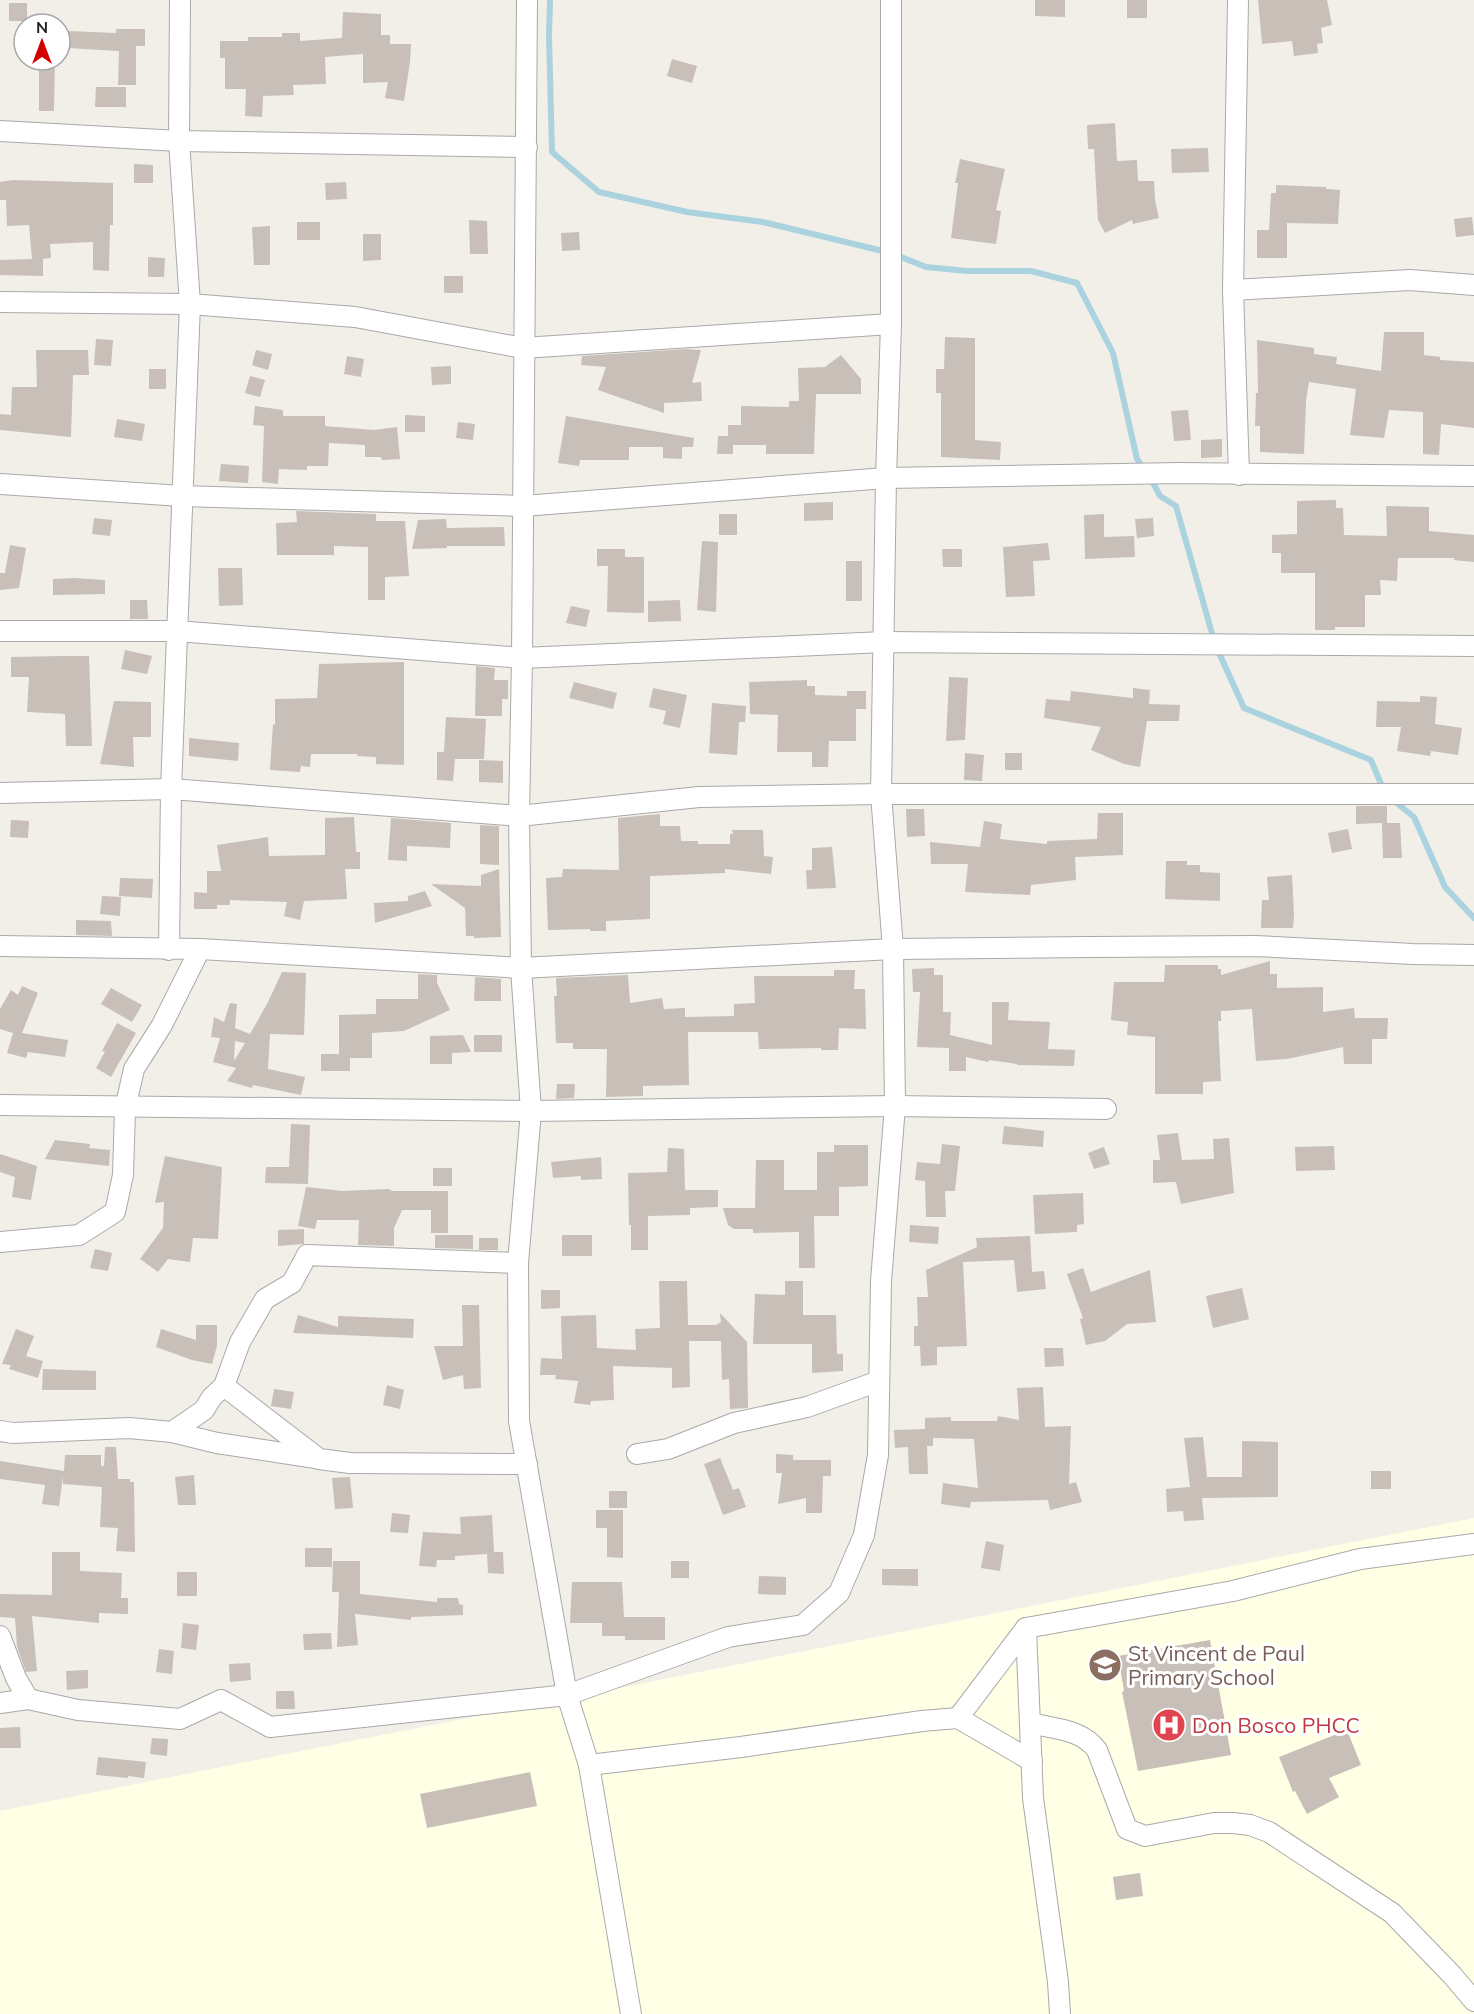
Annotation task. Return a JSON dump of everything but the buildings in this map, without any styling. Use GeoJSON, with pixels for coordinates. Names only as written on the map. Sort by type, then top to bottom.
{"type":"FeatureCollection","features":[{"type":"Feature","properties":{"kind":"street"},"geometry":{"type":"LineString","coordinates":[[169,950],[171,789],[190,304],[179,141],[180,0]]}},
{"type":"Feature","properties":{"kind":"street"},"geometry":{"type":"LineString","coordinates":[[526,0],[519,816],[521,968],[531,1111],[519,1263],[519,1421],[567,1695],[589,1765],[631,2014]]}},
{"type":"Feature","properties":{"kind":"street"},"geometry":{"type":"LineString","coordinates":[[0,1703],[28,1699],[78,1710],[180,1719],[221,1700],[270,1727],[567,1695],[728,1637],[803,1625],[839,1593],[864,1535],[878,1455],[881,1281],[895,1106],[893,950],[881,794],[891,324],[891,0]]}},
{"type":"Feature","properties":{"kind":"street"},"geometry":{"type":"LineString","coordinates":[[1238,0],[1233,290],[1239,475]]}},
{"type":"Feature","properties":{"kind":"street"},"geometry":{"type":"LineString","coordinates":[[0,131],[179,141],[526,147]]}},
{"type":"Feature","properties":{"kind":"street"},"geometry":{"type":"LineString","coordinates":[[1233,290],[1410,280],[1474,285]]}},
{"type":"Feature","properties":{"kind":"street"},"geometry":{"type":"LineString","coordinates":[[0,302],[190,304],[355,317],[523,348],[891,324]]}},
{"type":"Feature","properties":{"kind":"street"},"geometry":{"type":"LineString","coordinates":[[0,484],[182,496],[523,506],[886,478],[1179,473],[1474,476]]}},
{"type":"Feature","properties":{"kind":"street"},"geometry":{"type":"LineString","coordinates":[[0,631],[177,632],[522,658],[884,642],[1474,646]]}},
{"type":"Feature","properties":{"kind":"street"},"geometry":{"type":"LineString","coordinates":[[0,793],[171,789],[519,816],[699,797],[881,794],[1474,794]]}},
{"type":"Feature","properties":{"kind":"street"},"geometry":{"type":"LineString","coordinates":[[0,946],[200,950],[521,968],[893,950],[1255,946],[1474,955]]}},
{"type":"Feature","properties":{"kind":"street"},"geometry":{"type":"LineString","coordinates":[[0,1242],[79,1235],[115,1212],[123,1175],[125,1109],[134,1069],[162,1025],[200,950]]}},
{"type":"Feature","properties":{"kind":"street"},"geometry":{"type":"LineString","coordinates":[[0,1105],[531,1111],[895,1106],[1106,1109]]}},
{"type":"Feature","properties":{"kind":"street"},"geometry":{"type":"LineString","coordinates":[[172,1432],[204,1410],[212,1397],[224,1386],[240,1342],[265,1299],[292,1283],[307,1255],[519,1263]]}},
{"type":"Feature","properties":{"kind":"street"},"geometry":{"type":"LineString","coordinates":[[637,1454],[668,1449],[734,1423],[807,1407],[879,1381]]}},
{"type":"Feature","properties":{"kind":"street"},"geometry":{"type":"LineString","coordinates":[[224,1386],[319,1459]]}},
{"type":"Feature","properties":{"kind":"street"},"geometry":{"type":"LineString","coordinates":[[0,1431],[13,1433],[129,1428],[172,1432],[217,1443],[350,1464],[527,1464]]}},
{"type":"Feature","properties":{"kind":"street"},"geometry":{"type":"LineString","coordinates":[[958,1718],[1026,1628],[1233,1591],[1360,1559],[1474,1544]]}},
{"type":"Feature","properties":{"kind":"street"},"geometry":{"type":"LineString","coordinates":[[1026,1628],[1033,1798],[1058,1982],[1060,2014]]}},
{"type":"Feature","properties":{"kind":"street"},"geometry":{"type":"LineString","coordinates":[[0,1636],[16,1678],[28,1699]]}},
{"type":"Feature","properties":{"kind":"street"},"geometry":{"type":"LineString","coordinates":[[589,1765],[741,1747],[922,1720],[958,1718],[1032,1761]]}},
{"type":"Feature","properties":{"kind":"street"},"geometry":{"type":"LineString","coordinates":[[1030,1723],[1079,1733],[1092,1744],[1097,1750],[1127,1829],[1145,1836],[1214,1822],[1233,1822],[1269,1832],[1392,1913],[1474,2001]]}},
{"type":"Feature","properties":{"kind":"shaded area","name":"St Vincent de Paul Primary School"},"geometry":{"type":"Polygon","coordinates":[[[1474,1518],[1474,2014],[0,2014],[0,1811],[1474,1518]]]}},
{"type":"Feature","properties":{"kind":"waterway"},"geometry":{"type":"LineString","coordinates":[[550,0],[552,152],[599,192],[687,212],[763,222],[891,253],[926,267],[967,271],[1031,271],[1077,283],[1113,353],[1137,459],[1144,469]]}},
{"type":"Feature","properties":{"kind":"waterway"},"geometry":{"type":"LineString","coordinates":[[1150,477],[1160,496],[1176,506],[1215,644],[1244,708],[1371,760],[1384,791]]}},
{"type":"Feature","properties":{"kind":"waterway"},"geometry":{"type":"LineString","coordinates":[[1393,800],[1414,817],[1445,887],[1474,918]]}},
{"type":"Feature","properties":{"kind":"place","name":"St Vincent de Paul Primary School"},"geometry":{"type":"Point","coordinates":[1105,1665]}},
{"type":"Feature","properties":{"kind":"place","name":"Don Bosco PHCC"},"geometry":{"type":"Point","coordinates":[1169,1725]}}]}
